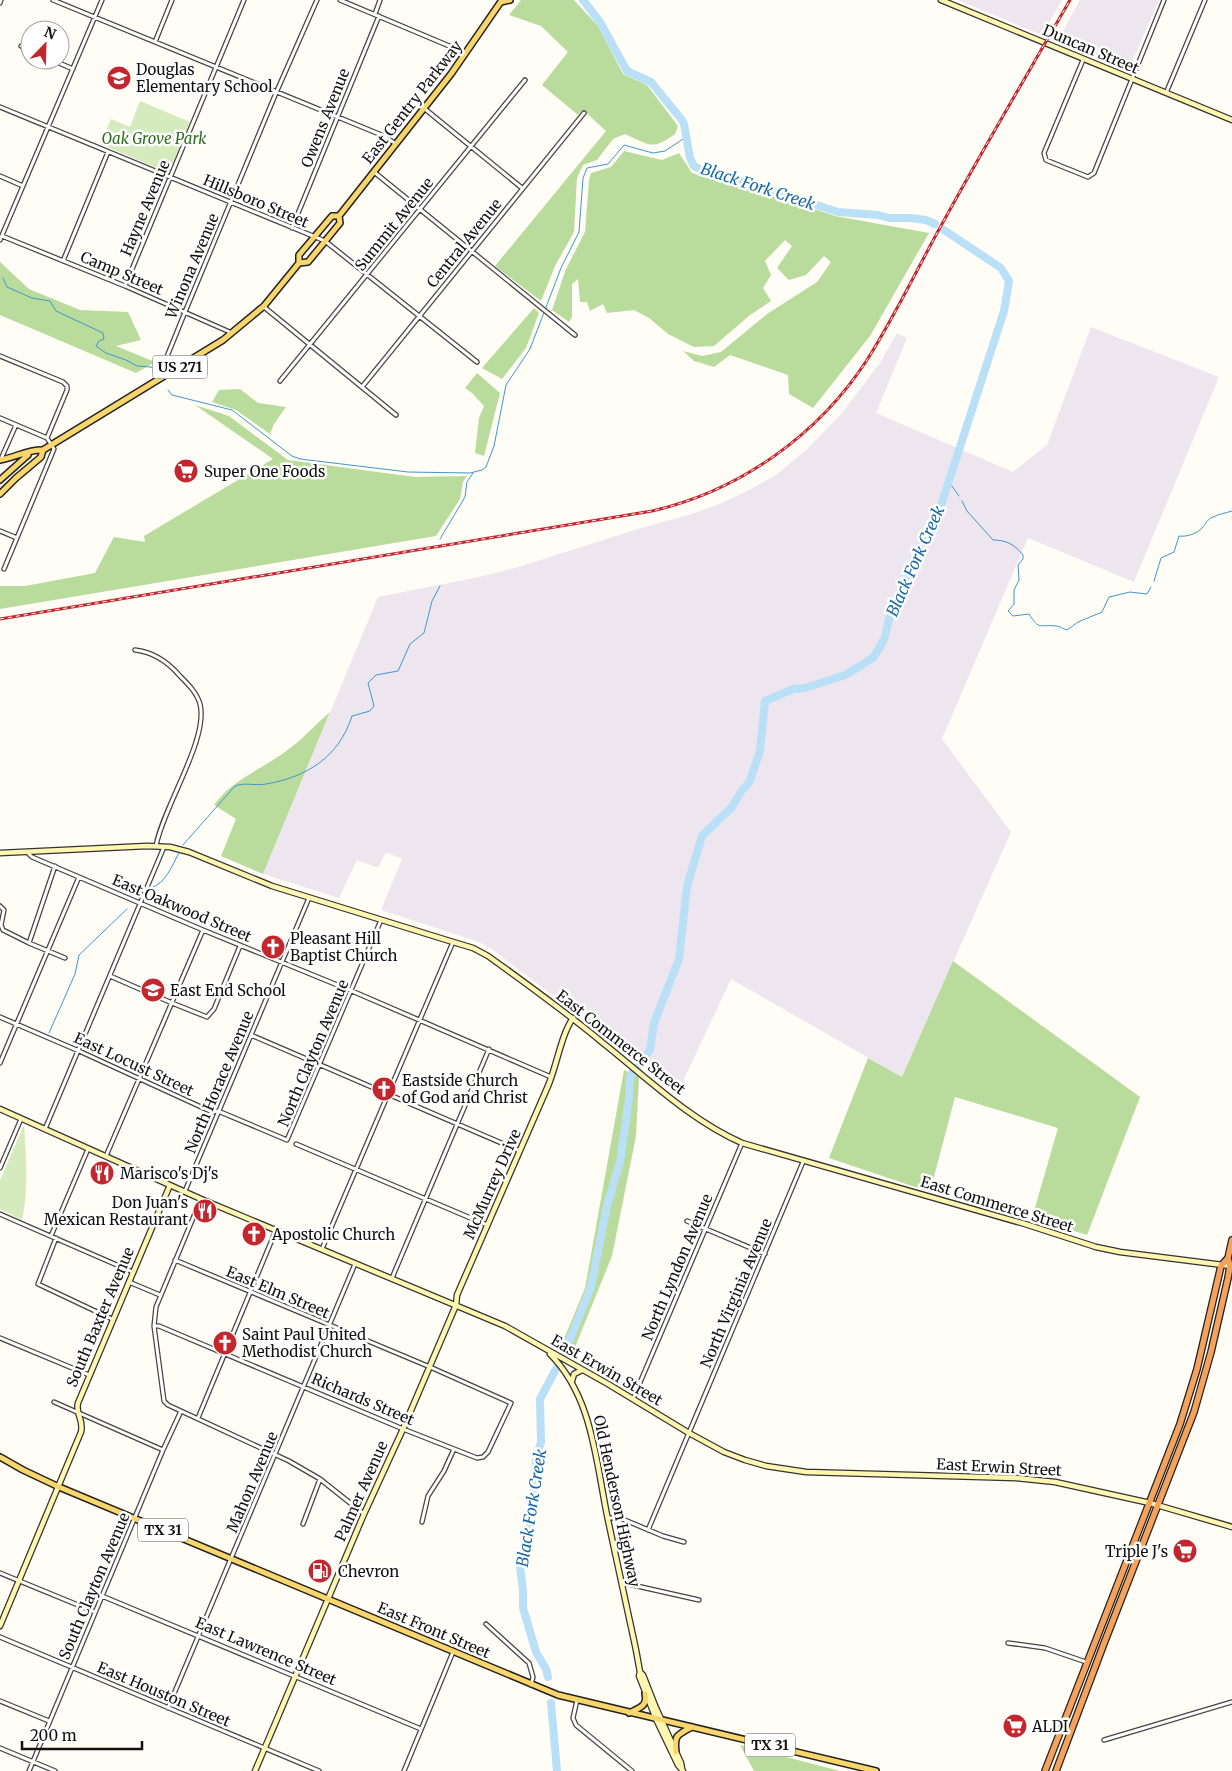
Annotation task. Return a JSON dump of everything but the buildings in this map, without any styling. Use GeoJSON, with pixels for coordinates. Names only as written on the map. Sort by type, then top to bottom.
{"type":"FeatureCollection","features":[{"type":"Feature","properties":{"kind":"highway"},"geometry":{"type":"LineString","coordinates":[[1045,1770],[1150,1503],[1189,1396],[1220,1266],[1228,1258],[1232,1240]]}},
{"type":"Feature","properties":{"kind":"highway"},"geometry":{"type":"LineString","coordinates":[[1056,1771],[1198,1402],[1231,1266],[1228,1258]]}},
{"type":"Feature","properties":{"kind":"main road","name":"East Gentry Parkway"},"geometry":{"type":"LineString","coordinates":[[299,263],[308,262],[340,223],[339,216],[425,109],[465,55],[501,1],[510,0]]}},
{"type":"Feature","properties":{"kind":"main road","name":"East Gentry Parkway"},"geometry":{"type":"LineString","coordinates":[[0,460],[33,452],[37,449],[43,450],[214,347],[264,306],[299,263],[299,255],[314,237],[332,216],[339,216]]}},
{"type":"Feature","properties":{"kind":"main road","name":"East Gentry Parkway"},"geometry":{"type":"LineString","coordinates":[[16,478],[42,457],[43,450]]}},
{"type":"Feature","properties":{"kind":"main road","name":"US 271"},"geometry":{"type":"LineString","coordinates":[[0,478],[33,452]]}},
{"type":"Feature","properties":{"kind":"main road"},"geometry":{"type":"LineString","coordinates":[[1,492],[0,478],[10,480],[16,478]]}},
{"type":"Feature","properties":{"kind":"main road","name":"US 271"},"geometry":{"type":"LineString","coordinates":[[1,492],[16,478]]}},
{"type":"Feature","properties":{"kind":"main road","name":"East Front Street"},"geometry":{"type":"LineString","coordinates":[[0,1457],[59,1487],[531,1685],[577,1700],[629,1713],[876,1771]]}},
{"type":"Feature","properties":{"kind":"main road"},"geometry":{"type":"LineString","coordinates":[[629,1713],[644,1706],[645,1694]]}},
{"type":"Feature","properties":{"kind":"main road"},"geometry":{"type":"LineString","coordinates":[[676,1752],[674,1741],[678,1734],[692,1727]]}},
{"type":"Feature","properties":{"kind":"street"},"geometry":{"type":"LineString","coordinates":[[53,0],[384,136],[396,144]]}},
{"type":"Feature","properties":{"kind":"street"},"geometry":{"type":"LineString","coordinates":[[1,238],[102,0]]}},
{"type":"Feature","properties":{"kind":"street"},"geometry":{"type":"LineString","coordinates":[[155,42],[172,0]]}},
{"type":"Feature","properties":{"kind":"street","name":"Hayne Avenue"},"geometry":{"type":"LineString","coordinates":[[125,286],[244,0]]}},
{"type":"Feature","properties":{"kind":"street","name":"Winona Avenue"},"geometry":{"type":"LineString","coordinates":[[163,376],[166,359],[185,312],[276,93],[317,0]]}},
{"type":"Feature","properties":{"kind":"street"},"geometry":{"type":"LineString","coordinates":[[340,0],[454,48],[465,55]]}},
{"type":"Feature","properties":{"kind":"street","name":"Owens Avenue"},"geometry":{"type":"LineString","coordinates":[[292,228],[377,15],[380,0]]}},
{"type":"Feature","properties":{"kind":"street","name":"Duncan Street"},"geometry":{"type":"LineString","coordinates":[[941,0],[1232,120]]}},
{"type":"Feature","properties":{"kind":"street"},"geometry":{"type":"LineString","coordinates":[[1083,60],[1046,147],[1044,156],[1046,160],[1053,163],[1085,176],[1091,176],[1094,173],[1164,0]]}},
{"type":"Feature","properties":{"kind":"street"},"geometry":{"type":"LineString","coordinates":[[1166,93],[1205,0]]}},
{"type":"Feature","properties":{"kind":"street","name":"Summit Avenue"},"geometry":{"type":"LineString","coordinates":[[280,381],[525,80]]}},
{"type":"Feature","properties":{"kind":"street","name":"Hillsboro Street"},"geometry":{"type":"LineString","coordinates":[[0,107],[324,241],[477,362]]}},
{"type":"Feature","properties":{"kind":"street"},"geometry":{"type":"LineString","coordinates":[[425,109],[522,188]]}},
{"type":"Feature","properties":{"kind":"street","name":"Central Avenue"},"geometry":{"type":"LineString","coordinates":[[362,387],[584,114]]}},
{"type":"Feature","properties":{"kind":"street"},"geometry":{"type":"LineString","coordinates":[[63,261],[108,152]]}},
{"type":"Feature","properties":{"kind":"street"},"geometry":{"type":"LineString","coordinates":[[374,172],[575,335]]}},
{"type":"Feature","properties":{"kind":"street"},"geometry":{"type":"LineString","coordinates":[[0,176],[23,186]]}},
{"type":"Feature","properties":{"kind":"street","name":"Camp Street"},"geometry":{"type":"LineString","coordinates":[[1,238],[125,286],[232,333]]}},
{"type":"Feature","properties":{"kind":"street"},"geometry":{"type":"LineString","coordinates":[[264,306],[396,415]]}},
{"type":"Feature","properties":{"kind":"street"},"geometry":{"type":"LineString","coordinates":[[0,356],[63,382],[67,386],[47,438]]}},
{"type":"Feature","properties":{"kind":"street"},"geometry":{"type":"LineString","coordinates":[[0,418],[47,438],[54,449],[4,569]]}},
{"type":"Feature","properties":{"kind":"street"},"geometry":{"type":"LineString","coordinates":[[0,460],[16,425]]}},
{"type":"Feature","properties":{"kind":"street"},"geometry":{"type":"LineString","coordinates":[[0,530],[17,538]]}},
{"type":"Feature","properties":{"kind":"street"},"geometry":{"type":"LineString","coordinates":[[135,650],[153,654],[173,668],[195,692],[201,709],[200,725],[193,750],[159,831],[156,846]]}},
{"type":"Feature","properties":{"kind":"street"},"geometry":{"type":"LineString","coordinates":[[45,1129],[164,846]]}},
{"type":"Feature","properties":{"kind":"street","name":"East Commerce Street"},"geometry":{"type":"LineString","coordinates":[[0,853],[164,846],[195,854],[263,883],[473,948],[488,956],[573,1018],[693,1115],[717,1131],[742,1143],[1025,1224],[1096,1247],[1120,1252],[1231,1266]]}},
{"type":"Feature","properties":{"kind":"street","name":"East Oakwood Street"},"geometry":{"type":"LineString","coordinates":[[27,851],[32,857],[141,904],[352,991],[552,1077]]}},
{"type":"Feature","properties":{"kind":"street"},"geometry":{"type":"LineString","coordinates":[[29,944],[55,866]]}},
{"type":"Feature","properties":{"kind":"street"},"geometry":{"type":"LineString","coordinates":[[0,1063],[79,877]]}},
{"type":"Feature","properties":{"kind":"street","name":"North Horace Avenue"},"geometry":{"type":"LineString","coordinates":[[185,1192],[309,898]]}},
{"type":"Feature","properties":{"kind":"street"},"geometry":{"type":"LineString","coordinates":[[0,906],[4,910],[1,925],[3,930],[29,944],[66,958]]}},
{"type":"Feature","properties":{"kind":"street","name":"North Clayton Avenue"},"geometry":{"type":"LineString","coordinates":[[288,1140],[381,919]]}},
{"type":"Feature","properties":{"kind":"street"},"geometry":{"type":"LineString","coordinates":[[106,1156],[202,930]]}},
{"type":"Feature","properties":{"kind":"street"},"geometry":{"type":"LineString","coordinates":[[322,1249],[453,942]]}},
{"type":"Feature","properties":{"kind":"street"},"geometry":{"type":"LineString","coordinates":[[110,976],[207,1017],[214,1009],[240,946]]}},
{"type":"Feature","properties":{"kind":"street","name":"East Locust Street"},"geometry":{"type":"LineString","coordinates":[[0,1018],[140,1078],[212,1112],[218,1111],[288,1140]]}},
{"type":"Feature","properties":{"kind":"street","name":"McMurrey Drive"},"geometry":{"type":"LineString","coordinates":[[456,1305],[458,1295],[487,1225],[552,1077],[567,1028],[573,1018]]}},
{"type":"Feature","properties":{"kind":"street"},"geometry":{"type":"LineString","coordinates":[[251,1035],[520,1151]]}},
{"type":"Feature","properties":{"kind":"street"},"geometry":{"type":"LineString","coordinates":[[392,1278],[489,1049]]}},
{"type":"Feature","properties":{"kind":"street","name":"East Erwin Street"},"geometry":{"type":"LineString","coordinates":[[0,1109],[201,1199],[505,1326],[689,1433],[735,1456],[781,1469],[816,1472],[1041,1480],[1068,1484],[1159,1505],[1232,1526]]}},
{"type":"Feature","properties":{"kind":"street"},"geometry":{"type":"LineString","coordinates":[[0,1168],[21,1119]]}},
{"type":"Feature","properties":{"kind":"street","name":"North Lyndon Avenue"},"geometry":{"type":"LineString","coordinates":[[633,1400],[742,1143]]}},
{"type":"Feature","properties":{"kind":"street"},"geometry":{"type":"LineString","coordinates":[[296,1144],[487,1225]]}},
{"type":"Feature","properties":{"kind":"street"},"geometry":{"type":"LineString","coordinates":[[51,1236],[88,1149]]}},
{"type":"Feature","properties":{"kind":"street","name":"North Virginia Avenue"},"geometry":{"type":"LineString","coordinates":[[648,1530],[804,1162]]}},
{"type":"Feature","properties":{"kind":"street","name":"South Baxter Avenue"},"geometry":{"type":"LineString","coordinates":[[0,1626],[81,1432],[82,1423],[78,1412],[78,1403],[170,1185]]}},
{"type":"Feature","properties":{"kind":"street"},"geometry":{"type":"LineString","coordinates":[[201,1199],[156,1307],[154,1326],[164,1401],[168,1405],[276,1454],[320,1479],[364,1514]]}},
{"type":"Feature","properties":{"kind":"street"},"geometry":{"type":"LineString","coordinates":[[0,1214],[133,1272]]}},
{"type":"Feature","properties":{"kind":"street"},"geometry":{"type":"LineString","coordinates":[[687,1221],[765,1254]]}},
{"type":"Feature","properties":{"kind":"street"},"geometry":{"type":"LineString","coordinates":[[198,1418],[276,1230]]}},
{"type":"Feature","properties":{"kind":"street"},"geometry":{"type":"LineString","coordinates":[[56,1238],[38,1284],[112,1319]]}},
{"type":"Feature","properties":{"kind":"street","name":"East Elm Street"},"geometry":{"type":"LineString","coordinates":[[175,1260],[511,1403],[492,1446],[485,1456],[480,1458]]}},
{"type":"Feature","properties":{"kind":"street","name":"Mahon Avenue"},"geometry":{"type":"LineString","coordinates":[[168,1708],[355,1264]]}},
{"type":"Feature","properties":{"kind":"street"},"geometry":{"type":"LineString","coordinates":[[129,1282],[160,1295]]}},
{"type":"Feature","properties":{"kind":"street","name":"Palmer Avenue"},"geometry":{"type":"LineString","coordinates":[[255,1771],[364,1514],[456,1305]]}},
{"type":"Feature","properties":{"kind":"street","name":"Richards Street"},"geometry":{"type":"LineString","coordinates":[[154,1326],[159,1326],[454,1450],[480,1458]]}},
{"type":"Feature","properties":{"kind":"street"},"geometry":{"type":"LineString","coordinates":[[0,1338],[89,1376]]}},
{"type":"Feature","properties":{"kind":"street","name":"Old Henderson Highway"},"geometry":{"type":"LineString","coordinates":[[544,1348],[556,1360],[572,1383],[582,1404],[588,1423],[622,1584],[640,1672],[639,1676],[656,1719],[682,1770]]}},
{"type":"Feature","properties":{"kind":"street"},"geometry":{"type":"LineString","coordinates":[[572,1383],[574,1374],[582,1370]]}},
{"type":"Feature","properties":{"kind":"street"},"geometry":{"type":"LineString","coordinates":[[54,1402],[163,1450]]}},
{"type":"Feature","properties":{"kind":"street","name":"South Clayton Avenue"},"geometry":{"type":"LineString","coordinates":[[29,1771],[181,1410]]}},
{"type":"Feature","properties":{"kind":"street"},"geometry":{"type":"LineString","coordinates":[[422,1522],[428,1496],[444,1471],[454,1450]]}},
{"type":"Feature","properties":{"kind":"street"},"geometry":{"type":"LineString","coordinates":[[304,1524],[320,1479]]}},
{"type":"Feature","properties":{"kind":"street"},"geometry":{"type":"LineString","coordinates":[[608,1518],[620,1518],[684,1542]]}},
{"type":"Feature","properties":{"kind":"street"},"geometry":{"type":"LineString","coordinates":[[0,1573],[95,1612]]}},
{"type":"Feature","properties":{"kind":"street"},"geometry":{"type":"LineString","coordinates":[[622,1584],[699,1600]]}},
{"type":"Feature","properties":{"kind":"street","name":"East Lawrence Street"},"geometry":{"type":"LineString","coordinates":[[102,1596],[296,1675],[421,1729]]}},
{"type":"Feature","properties":{"kind":"street"},"geometry":{"type":"LineString","coordinates":[[486,1624],[528,1663],[534,1677],[531,1685]]}},
{"type":"Feature","properties":{"kind":"street","name":"East Houston Street"},"geometry":{"type":"LineString","coordinates":[[0,1637],[319,1771]]}},
{"type":"Feature","properties":{"kind":"street"},"geometry":{"type":"LineString","coordinates":[[1008,1643],[1045,1648],[1086,1662]]}},
{"type":"Feature","properties":{"kind":"street"},"geometry":{"type":"LineString","coordinates":[[404,1771],[453,1652]]}},
{"type":"Feature","properties":{"kind":"street","name":"Old Henderson Highway"},"geometry":{"type":"LineString","coordinates":[[640,1672],[643,1675],[681,1763],[682,1770]]}},
{"type":"Feature","properties":{"kind":"street"},"geometry":{"type":"LineString","coordinates":[[577,1700],[573,1718],[576,1725],[632,1771]]}},
{"type":"Feature","properties":{"kind":"street"},"geometry":{"type":"LineString","coordinates":[[0,1701],[49,1721]]}},
{"type":"Feature","properties":{"kind":"street"},"geometry":{"type":"LineString","coordinates":[[1104,1740],[1232,1702]]}},
{"type":"Feature","properties":{"kind":"street"},"geometry":{"type":"LineString","coordinates":[[0,1748],[56,1771]]}},
{"type":"Feature","properties":{"kind":"shaded area"},"geometry":{"type":"Polygon","coordinates":[[[958,0],[1062,0],[1042,35],[958,0]]]}},
{"type":"Feature","properties":{"kind":"shaded area"},"geometry":{"type":"Polygon","coordinates":[[[1080,0],[1159,0],[1128,71],[1057,42],[1080,0]]]}},
{"type":"Feature","properties":{"kind":"shaded area"},"geometry":{"type":"Polygon","coordinates":[[[1091,327],[1219,377],[1134,582],[1028,538],[942,739],[1011,832],[902,1077],[731,979],[677,1094],[611,1040],[492,949],[479,942],[381,910],[402,859],[386,852],[378,868],[357,860],[339,898],[263,874],[378,597],[515,568],[692,514],[720,504],[751,489],[776,475],[806,450],[841,414],[880,363],[897,333],[907,338],[876,413],[1013,472],[1047,445],[1091,327]]]}},
{"type":"Feature","properties":{"kind":"green space"},"geometry":{"type":"Polygon","coordinates":[[[521,0],[574,0],[598,26],[623,74],[647,85],[678,126],[675,134],[661,143],[655,144],[645,143],[625,134],[613,139],[597,160],[583,165],[577,178],[574,232],[555,266],[541,301],[495,266],[606,131],[583,110],[578,115],[542,85],[568,52],[541,26],[509,15],[521,0]]]}},
{"type":"Feature","properties":{"kind":"green space","name":"Oak Grove Park"},"geometry":{"type":"Polygon","coordinates":[[[140,101],[190,122],[169,173],[100,144],[111,119],[130,127],[140,101]]]}},
{"type":"Feature","properties":{"kind":"green space"},"geometry":{"type":"Polygon","coordinates":[[[624,151],[662,160],[679,153],[692,173],[835,216],[929,233],[870,336],[813,408],[789,394],[788,375],[730,355],[714,367],[694,361],[683,351],[702,356],[721,352],[767,314],[817,282],[831,262],[824,256],[806,275],[789,280],[777,268],[792,246],[785,240],[765,261],[771,275],[763,288],[771,301],[750,315],[714,346],[694,347],[668,334],[649,318],[634,310],[607,313],[603,304],[590,311],[587,302],[580,302],[578,279],[572,284],[572,317],[569,322],[552,310],[566,269],[585,232],[591,173],[611,167],[624,151]]]}},
{"type":"Feature","properties":{"kind":"green space"},"geometry":{"type":"Polygon","coordinates":[[[0,262],[29,289],[80,310],[128,312],[141,340],[116,346],[155,362],[136,373],[0,315],[0,262]]]}},
{"type":"Feature","properties":{"kind":"green space"},"geometry":{"type":"Polygon","coordinates":[[[534,308],[539,313],[526,348],[502,379],[482,368],[534,308]]]}},
{"type":"Feature","properties":{"kind":"green space"},"geometry":{"type":"Polygon","coordinates":[[[477,373],[500,393],[484,456],[475,453],[479,418],[484,406],[465,388],[477,373]]]}},
{"type":"Feature","properties":{"kind":"green space"},"geometry":{"type":"Polygon","coordinates":[[[240,389],[258,403],[286,407],[274,424],[270,434],[236,410],[212,402],[219,390],[240,389]]]}},
{"type":"Feature","properties":{"kind":"green space"},"geometry":{"type":"Polygon","coordinates":[[[195,405],[229,416],[288,460],[415,477],[467,476],[463,482],[460,499],[436,536],[0,609],[0,586],[25,586],[95,573],[114,537],[145,542],[144,536],[273,459],[195,405]]]}},
{"type":"Feature","properties":{"kind":"green space"},"geometry":{"type":"Polygon","coordinates":[[[330,712],[263,874],[221,856],[236,819],[214,805],[220,797],[243,778],[290,748],[330,712]]]}},
{"type":"Feature","properties":{"kind":"green space"},"geometry":{"type":"Polygon","coordinates":[[[953,961],[1140,1097],[1087,1235],[1032,1218],[1058,1128],[955,1097],[930,1192],[829,1158],[868,1058],[902,1077],[953,961]]]}},
{"type":"Feature","properties":{"kind":"green space"},"geometry":{"type":"Polygon","coordinates":[[[624,1070],[639,1077],[636,1136],[612,1256],[571,1357],[559,1351],[585,1288],[624,1070]]]}},
{"type":"Feature","properties":{"kind":"green space"},"geometry":{"type":"Polygon","coordinates":[[[24,1125],[26,1184],[22,1220],[0,1209],[0,1180],[24,1125]]]}},
{"type":"Feature","properties":{"kind":"green space"},"geometry":{"type":"Polygon","coordinates":[[[740,1745],[840,1771],[754,1771],[740,1745]]]}},
{"type":"Feature","properties":{"kind":"waterway","name":"Black Fork Creek"},"geometry":{"type":"LineString","coordinates":[[583,0],[600,22],[627,71],[651,82],[682,120],[690,158],[694,166],[701,170],[730,177],[838,212],[878,215],[889,218],[911,218],[926,220],[935,224]]}},
{"type":"Feature","properties":{"kind":"waterway"},"geometry":{"type":"LineString","coordinates":[[168,390],[172,395],[232,410],[292,456],[300,459],[408,472],[470,473],[482,470],[486,467],[494,446],[506,385],[530,349],[561,268],[579,232],[583,178],[587,168],[608,164],[624,145],[653,153],[665,151],[686,137]]}},
{"type":"Feature","properties":{"kind":"waterway","name":"Black Fork Creek"},"geometry":{"type":"LineString","coordinates":[[639,1065],[650,1050],[654,1023],[679,959],[687,886],[702,836],[732,807],[742,790],[749,783],[760,751],[765,701],[793,689],[805,688],[845,675],[873,658],[885,637],[889,619],[914,559],[935,524],[1004,311],[1009,281],[1001,268],[944,230]]}},
{"type":"Feature","properties":{"kind":"waterway"},"geometry":{"type":"LineString","coordinates":[[3,278],[7,287],[32,298],[50,301],[56,311],[103,333],[104,339],[99,341],[96,346],[106,353],[137,366],[151,367],[154,370]]}},
{"type":"Feature","properties":{"kind":"waterway"},"geometry":{"type":"LineString","coordinates":[[440,539],[465,497],[467,482],[473,473]]}},
{"type":"Feature","properties":{"kind":"waterway"},"geometry":{"type":"LineString","coordinates":[[949,482],[959,496]]}},
{"type":"Feature","properties":{"kind":"waterway"},"geometry":{"type":"LineString","coordinates":[[962,501],[967,511],[993,540],[1010,544],[1023,555],[1023,559],[1018,565],[1019,580],[1014,590],[1014,604],[1008,611],[1013,616],[1029,614],[1035,623],[1040,626],[1057,626],[1067,630],[1078,622],[1102,612],[1109,597],[1130,592],[1147,594],[1151,587]]}},
{"type":"Feature","properties":{"kind":"waterway"},"geometry":{"type":"LineString","coordinates":[[1154,581],[1161,558],[1174,552],[1179,536],[1194,533],[1202,528],[1211,518],[1232,511]]}},
{"type":"Feature","properties":{"kind":"waterway"},"geometry":{"type":"LineString","coordinates":[[183,845],[235,786],[281,781],[308,770],[330,754],[339,743],[352,716],[370,711],[374,706],[368,683],[376,675],[398,671],[410,644],[424,633],[432,601],[440,586]]}},
{"type":"Feature","properties":{"kind":"waterway"},"geometry":{"type":"LineString","coordinates":[[151,888],[161,882],[171,869],[179,853]]}},
{"type":"Feature","properties":{"kind":"waterway"},"geometry":{"type":"LineString","coordinates":[[49,1033],[75,974],[79,955],[127,909]]}},
{"type":"Feature","properties":{"kind":"waterway","name":"Black Fork Creek"},"geometry":{"type":"LineString","coordinates":[[564,1354],[591,1287],[607,1206],[620,1162],[632,1073]]}},
{"type":"Feature","properties":{"kind":"waterway","name":"Black Fork Creek"},"geometry":{"type":"LineString","coordinates":[[548,1677],[546,1669],[536,1652],[523,1608],[520,1566],[527,1550],[533,1507],[536,1460],[541,1442],[540,1399],[556,1369]]}},
{"type":"Feature","properties":{"kind":"waterway","name":"Black Fork Creek"},"geometry":{"type":"LineString","coordinates":[[551,1703],[557,1771]]}},
{"type":"Feature","properties":{"kind":"railway"},"geometry":{"type":"LineString","coordinates":[[0,619],[652,511],[716,490],[746,474],[774,456],[801,435],[825,412],[867,360],[973,168],[1070,0]]}},
{"type":"Feature","properties":{"kind":"place","name":"Douglas Elementary School"},"geometry":{"type":"Point","coordinates":[119,78]}},
{"type":"Feature","properties":{"kind":"place","name":"Super One Foods"},"geometry":{"type":"Point","coordinates":[186,471]}},
{"type":"Feature","properties":{"kind":"place","name":"Pleasant Hill Baptist Church"},"geometry":{"type":"Point","coordinates":[273,947]}},
{"type":"Feature","properties":{"kind":"place","name":"East End School"},"geometry":{"type":"Point","coordinates":[153,990]}},
{"type":"Feature","properties":{"kind":"place","name":"Eastside Church of God and Christ"},"geometry":{"type":"Point","coordinates":[384,1089]}},
{"type":"Feature","properties":{"kind":"place","name":"Marisco's Dj's"},"geometry":{"type":"Point","coordinates":[102,1173]}},
{"type":"Feature","properties":{"kind":"place","name":"Don Juan's Mexican Restaurant"},"geometry":{"type":"Point","coordinates":[205,1211]}},
{"type":"Feature","properties":{"kind":"place","name":"Apostolic Church"},"geometry":{"type":"Point","coordinates":[254,1234]}},
{"type":"Feature","properties":{"kind":"place","name":"Saint Paul United Methodist Church"},"geometry":{"type":"Point","coordinates":[225,1343]}},
{"type":"Feature","properties":{"kind":"place","name":"Triple J's"},"geometry":{"type":"Point","coordinates":[1185,1551]}},
{"type":"Feature","properties":{"kind":"place","name":"Chevron"},"geometry":{"type":"Point","coordinates":[320,1571]}},
{"type":"Feature","properties":{"kind":"place","name":"ALDI"},"geometry":{"type":"Point","coordinates":[1015,1726]}}]}
